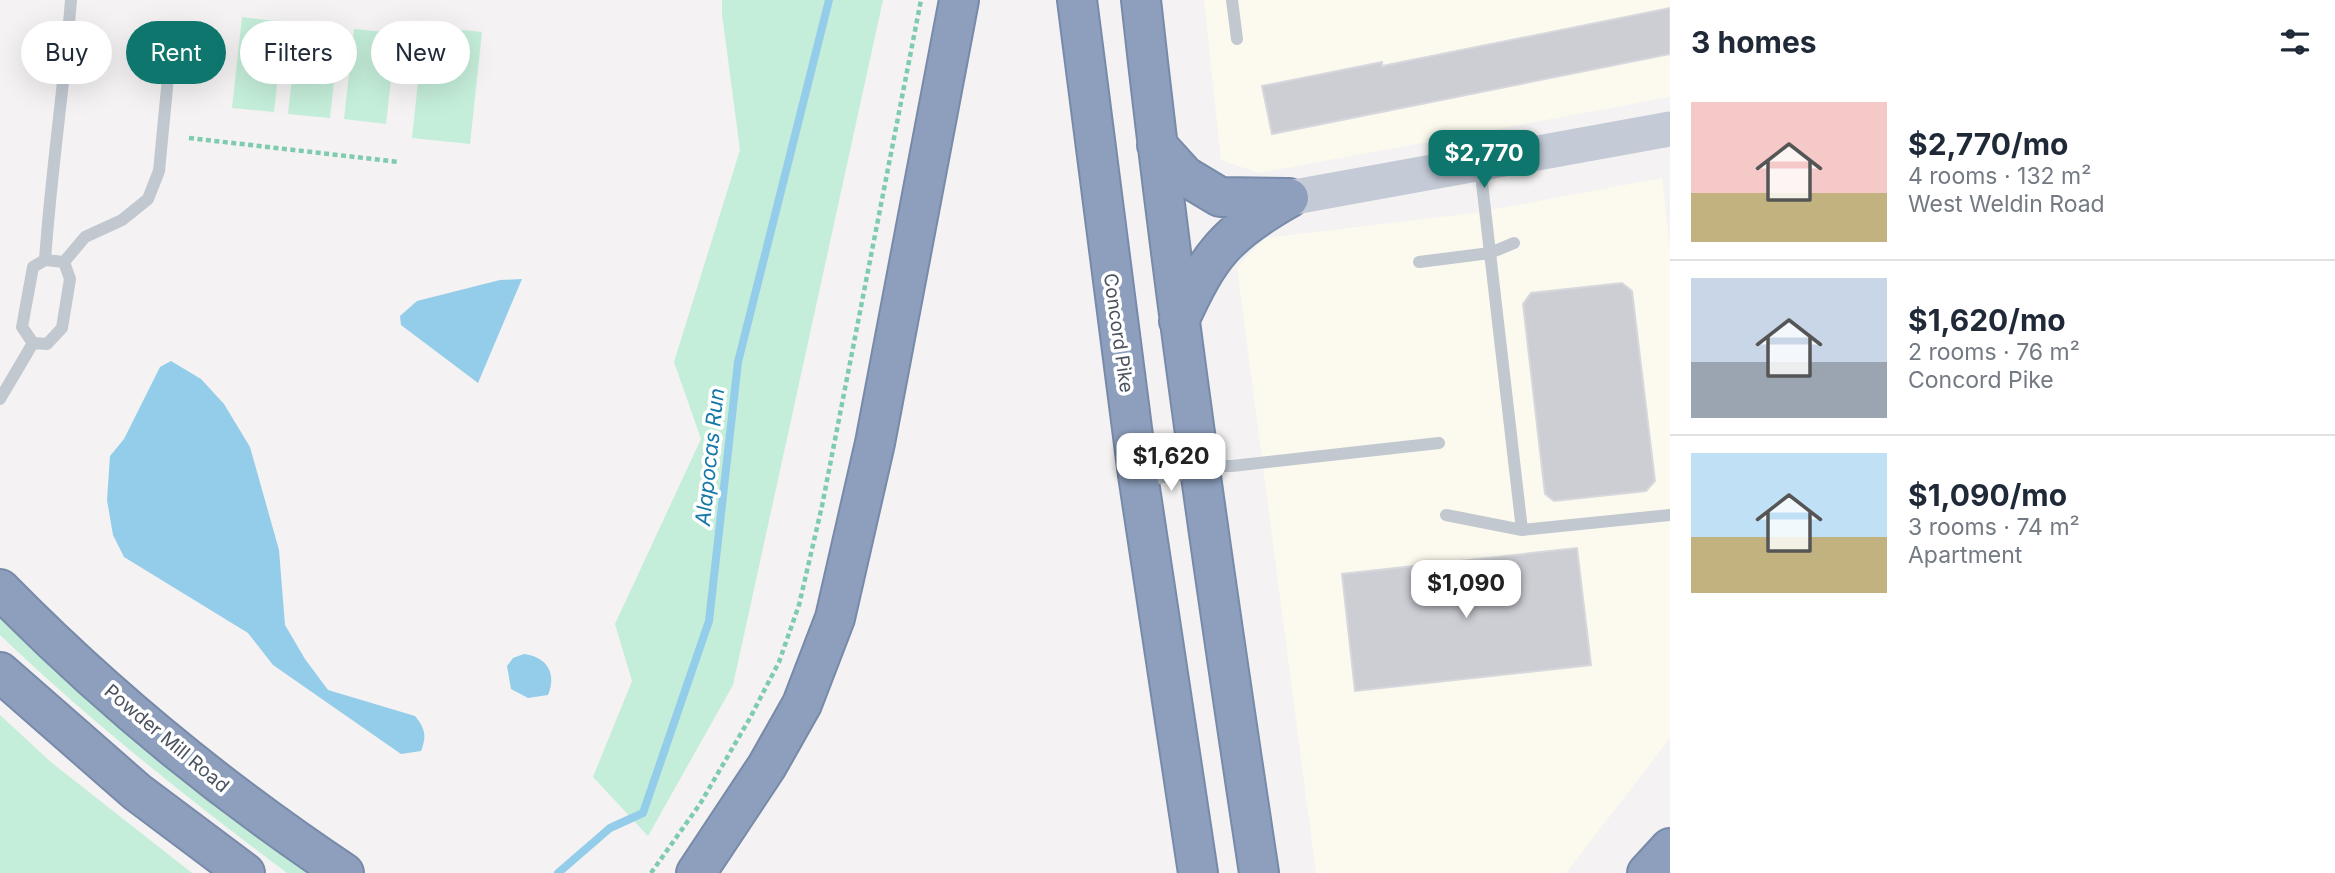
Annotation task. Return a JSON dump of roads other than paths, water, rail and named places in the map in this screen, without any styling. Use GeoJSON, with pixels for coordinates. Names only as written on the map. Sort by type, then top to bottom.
{"type":"FeatureCollection","features":[{"type":"Feature","properties":{"kind":"highway"},"geometry":{"type":"LineString","coordinates":[[696,873],[767,766],[802,705],[835,618],[875,443],[959,0]]}},
{"type":"Feature","properties":{"kind":"highway","name":"Concord Pike"},"geometry":{"type":"LineString","coordinates":[[1077,0],[1138,475],[1198,873]]}},
{"type":"Feature","properties":{"kind":"highway"},"geometry":{"type":"LineString","coordinates":[[1141,0],[1198,466],[1259,873]]}},
{"type":"Feature","properties":{"kind":"highway"},"geometry":{"type":"LineString","coordinates":[[1157,145],[1185,176],[1220,197],[1289,198]]}},
{"type":"Feature","properties":{"kind":"highway"},"geometry":{"type":"LineString","coordinates":[[1180,321],[1197,281],[1221,246],[1253,219],[1289,198]]}},
{"type":"Feature","properties":{"kind":"highway","name":"Powder Mill Road"},"geometry":{"type":"LineString","coordinates":[[0,589],[36,625],[148,724],[266,821],[344,873]]}},
{"type":"Feature","properties":{"kind":"highway"},"geometry":{"type":"LineString","coordinates":[[0,672],[137,792],[245,873]]}},
{"type":"Feature","properties":{"kind":"highway"},"geometry":{"type":"LineString","coordinates":[[1647,873],[1670,848]]}},
{"type":"Feature","properties":{"kind":"main road"},"geometry":{"type":"LineString","coordinates":[[1289,198],[1670,129]]}},
{"type":"Feature","properties":{"kind":"street"},"geometry":{"type":"LineString","coordinates":[[1138,475],[1198,466]]}},
{"type":"Feature","properties":{"kind":"lane"},"geometry":{"type":"LineString","coordinates":[[46,260],[50,180],[66,67],[71,0]]}},
{"type":"Feature","properties":{"kind":"lane"},"geometry":{"type":"LineString","coordinates":[[1232,0],[1237,39]]}},
{"type":"Feature","properties":{"kind":"lane"},"geometry":{"type":"LineString","coordinates":[[64,262],[85,237],[122,220],[148,199],[159,171],[167,84]]}},
{"type":"Feature","properties":{"kind":"lane"},"geometry":{"type":"LineString","coordinates":[[1479,162],[1522,530]]}},
{"type":"Feature","properties":{"kind":"lane"},"geometry":{"type":"LineString","coordinates":[[1419,262],[1490,253],[1514,243]]}},
{"type":"Feature","properties":{"kind":"lane"},"geometry":{"type":"LineString","coordinates":[[33,343],[22,327],[33,267],[46,260],[64,262]]}},
{"type":"Feature","properties":{"kind":"lane"},"geometry":{"type":"LineString","coordinates":[[33,343],[47,344],[62,328],[70,279],[64,262]]}},
{"type":"Feature","properties":{"kind":"lane"},"geometry":{"type":"LineString","coordinates":[[0,399],[33,343]]}},
{"type":"Feature","properties":{"kind":"lane"},"geometry":{"type":"LineString","coordinates":[[1198,466],[1233,466],[1439,443]]}},
{"type":"Feature","properties":{"kind":"lane"},"geometry":{"type":"LineString","coordinates":[[1446,515],[1522,530],[1670,515]]}},
{"type":"Feature","properties":{"kind":"water"},"geometry":{"type":"Polygon","coordinates":[[[522,279],[478,383],[401,325],[400,316],[417,301],[500,280],[522,279]]]}},
{"type":"Feature","properties":{"kind":"water"},"geometry":{"type":"Polygon","coordinates":[[[171,361],[201,379],[224,404],[250,447],[279,550],[285,625],[305,659],[328,690],[415,716],[424,732],[421,751],[401,754],[273,665],[248,633],[124,557],[113,535],[107,500],[110,456],[124,439],[160,367],[171,361]]]}},
{"type":"Feature","properties":{"kind":"water"},"geometry":{"type":"Polygon","coordinates":[[[524,654],[539,659],[548,667],[551,680],[548,695],[528,698],[511,689],[507,666],[513,658],[524,654]]]}},
{"type":"Feature","properties":{"kind":"waterway","name":"Alapocas Run"},"geometry":{"type":"LineString","coordinates":[[558,873],[610,828],[643,813],[709,621],[738,362],[829,0]]}}]}
